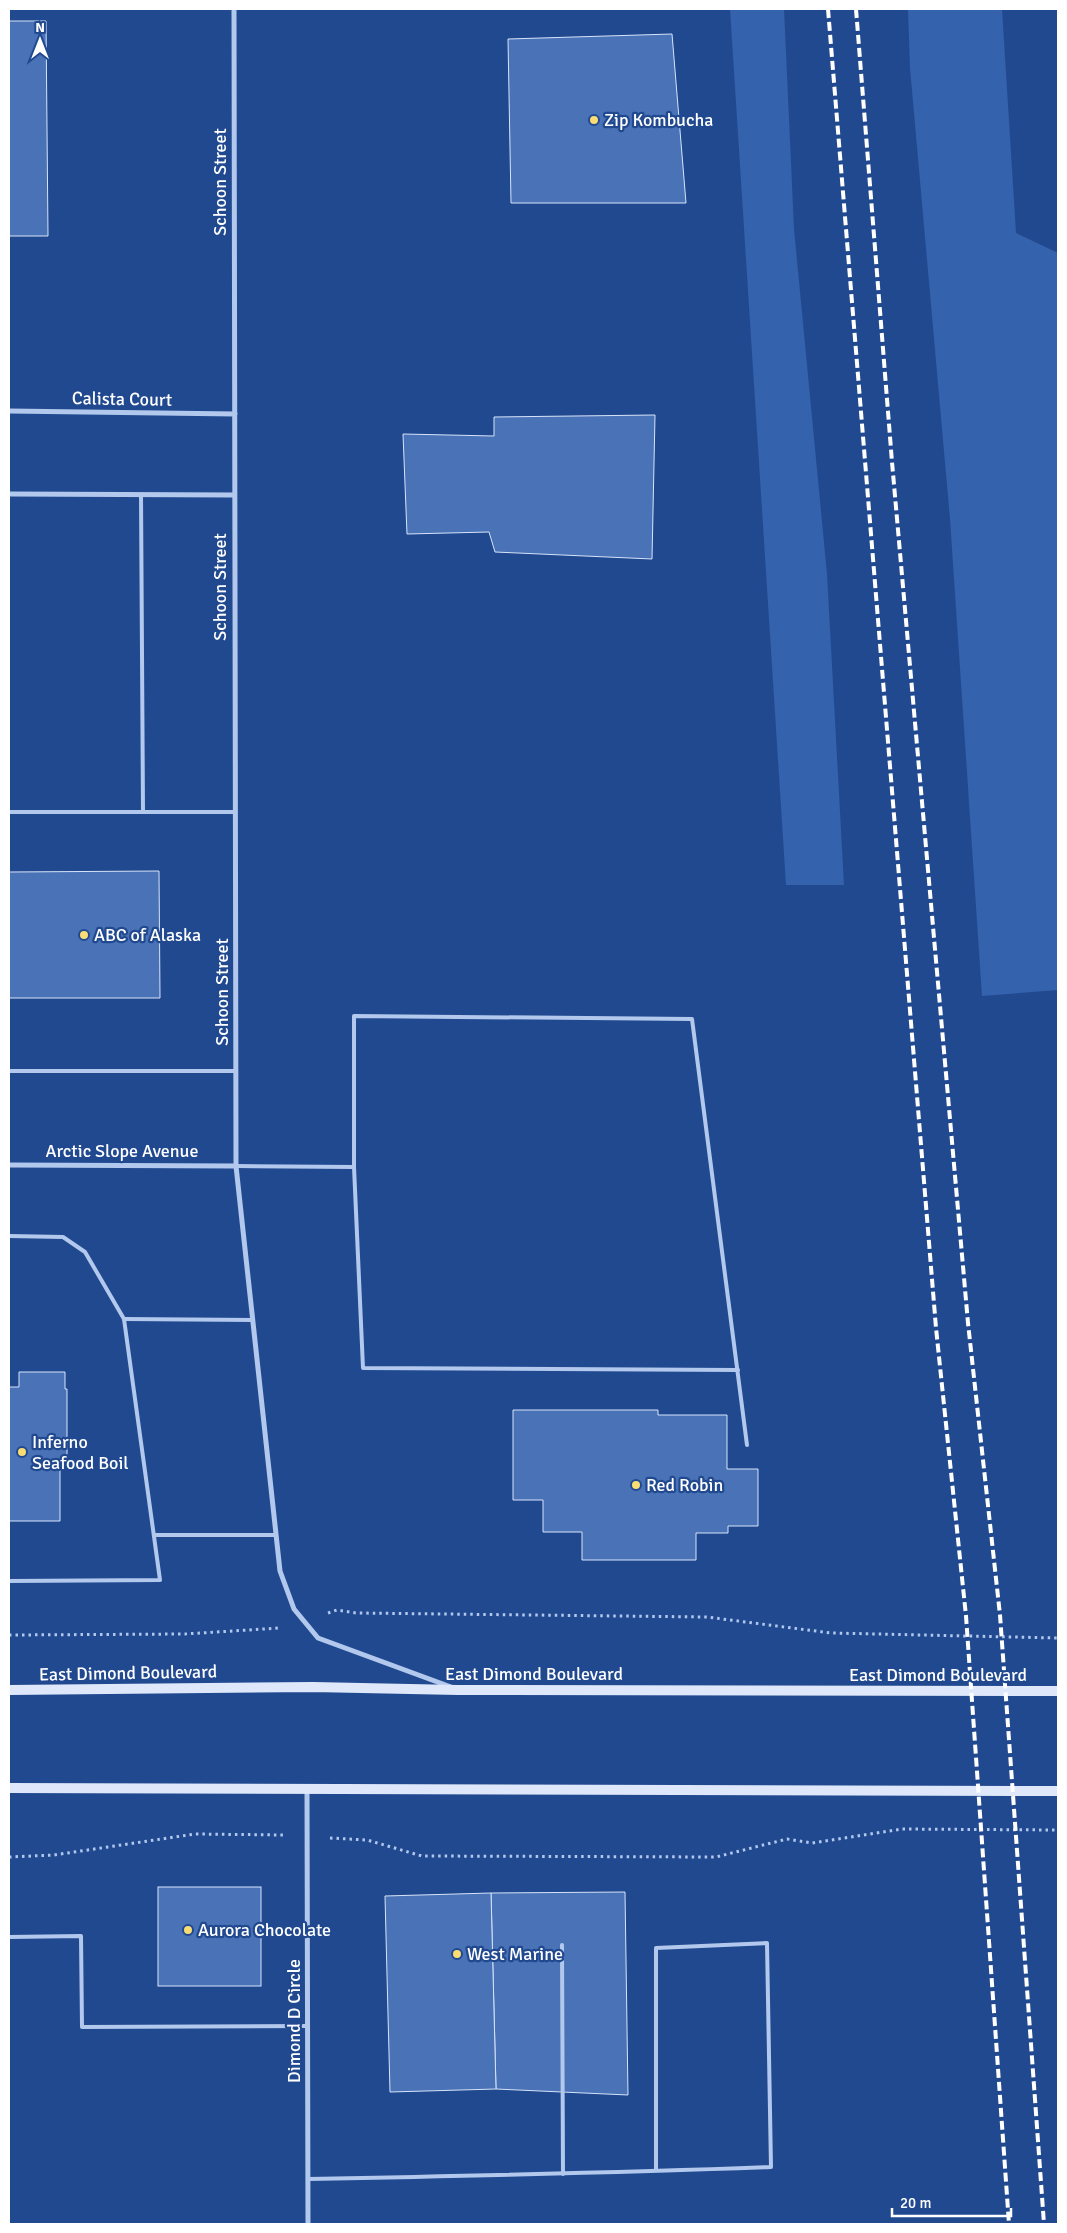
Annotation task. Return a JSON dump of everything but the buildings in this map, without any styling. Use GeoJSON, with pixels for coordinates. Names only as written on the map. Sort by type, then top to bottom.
{"type":"FeatureCollection","features":[{"type":"Feature","properties":{"kind":"main road","name":"East Dimond Boulevard"},"geometry":{"type":"LineString","coordinates":[[9,1690],[313,1687],[458,1690],[1058,1691]]}},
{"type":"Feature","properties":{"kind":"main road"},"geometry":{"type":"LineString","coordinates":[[9,1788],[1058,1791]]}},
{"type":"Feature","properties":{"kind":"street","name":"Schoon Street"},"geometry":{"type":"LineString","coordinates":[[234,9],[236,1166],[280,1571],[294,1609],[318,1638],[458,1690]]}},
{"type":"Feature","properties":{"kind":"street","name":"Calista Court"},"geometry":{"type":"LineString","coordinates":[[9,411],[235,414]]}},
{"type":"Feature","properties":{"kind":"street"},"geometry":{"type":"LineString","coordinates":[[9,494],[234,495]]}},
{"type":"Feature","properties":{"kind":"street","name":"Arctic Slope Avenue"},"geometry":{"type":"LineString","coordinates":[[9,1165],[236,1166]]}},
{"type":"Feature","properties":{"kind":"street","name":"Dimond D Circle"},"geometry":{"type":"LineString","coordinates":[[307,1788],[308,2224]]}},
{"type":"Feature","properties":{"kind":"lane"},"geometry":{"type":"LineString","coordinates":[[141,494],[143,812]]}},
{"type":"Feature","properties":{"kind":"lane"},"geometry":{"type":"LineString","coordinates":[[9,812],[235,812]]}},
{"type":"Feature","properties":{"kind":"lane"},"geometry":{"type":"LineString","coordinates":[[738,1370],[363,1368],[354,1167],[354,1016],[692,1019],[738,1370],[747,1445]]}},
{"type":"Feature","properties":{"kind":"lane"},"geometry":{"type":"LineString","coordinates":[[9,1071],[236,1071]]}},
{"type":"Feature","properties":{"kind":"lane"},"geometry":{"type":"LineString","coordinates":[[236,1166],[354,1167]]}},
{"type":"Feature","properties":{"kind":"lane"},"geometry":{"type":"LineString","coordinates":[[9,1236],[62,1237],[85,1252],[124,1319],[160,1580],[9,1581]]}},
{"type":"Feature","properties":{"kind":"lane"},"geometry":{"type":"LineString","coordinates":[[124,1319],[253,1320]]}},
{"type":"Feature","properties":{"kind":"lane"},"geometry":{"type":"LineString","coordinates":[[154,1535],[276,1535]]}},
{"type":"Feature","properties":{"kind":"lane"},"geometry":{"type":"LineString","coordinates":[[9,1937],[81,1936],[82,2027],[308,2026]]}},
{"type":"Feature","properties":{"kind":"lane"},"geometry":{"type":"LineString","coordinates":[[308,2179],[563,2174],[771,2168],[767,1943],[656,1948],[656,2171]]}},
{"type":"Feature","properties":{"kind":"lane"},"geometry":{"type":"LineString","coordinates":[[562,1945],[563,2174]]}},
{"type":"Feature","properties":{"kind":"path"},"geometry":{"type":"LineString","coordinates":[[9,1635],[185,1634],[283,1628],[337,1610],[366,1613],[707,1617],[831,1633],[1058,1638]]}},
{"type":"Feature","properties":{"kind":"path"},"geometry":{"type":"LineString","coordinates":[[9,1857],[54,1855],[195,1834],[235,1833],[367,1840],[422,1856],[716,1857],[786,1839],[812,1842],[902,1829],[1058,1830]]}},
{"type":"Feature","properties":{"kind":"shaded area"},"geometry":{"type":"Polygon","coordinates":[[[730,9],[784,9],[794,229],[827,574],[844,885],[786,885],[730,9]]]}},
{"type":"Feature","properties":{"kind":"shaded area"},"geometry":{"type":"Polygon","coordinates":[[[908,9],[1002,9],[1016,233],[1058,253],[1058,990],[982,996],[950,519],[910,68],[908,9]]]}},
{"type":"Feature","properties":{"kind":"railway"},"geometry":{"type":"LineString","coordinates":[[828,9],[936,1328],[966,1616],[1009,2224]]}},
{"type":"Feature","properties":{"kind":"railway"},"geometry":{"type":"LineString","coordinates":[[856,9],[892,462],[968,1323],[1000,1615],[1044,2224]]}},
{"type":"Feature","properties":{"kind":"place","name":"Zip Kombucha"},"geometry":{"type":"Point","coordinates":[594,120]}},
{"type":"Feature","properties":{"kind":"place","name":"ABC of Alaska"},"geometry":{"type":"Point","coordinates":[84,935]}},
{"type":"Feature","properties":{"kind":"place","name":"Inferno Seafood Boil"},"geometry":{"type":"Point","coordinates":[22,1452]}},
{"type":"Feature","properties":{"kind":"place","name":"Red Robin"},"geometry":{"type":"Point","coordinates":[636,1485]}},
{"type":"Feature","properties":{"kind":"place","name":"Aurora Chocolate"},"geometry":{"type":"Point","coordinates":[188,1930]}},
{"type":"Feature","properties":{"kind":"place","name":"West Marine"},"geometry":{"type":"Point","coordinates":[457,1954]}}]}
